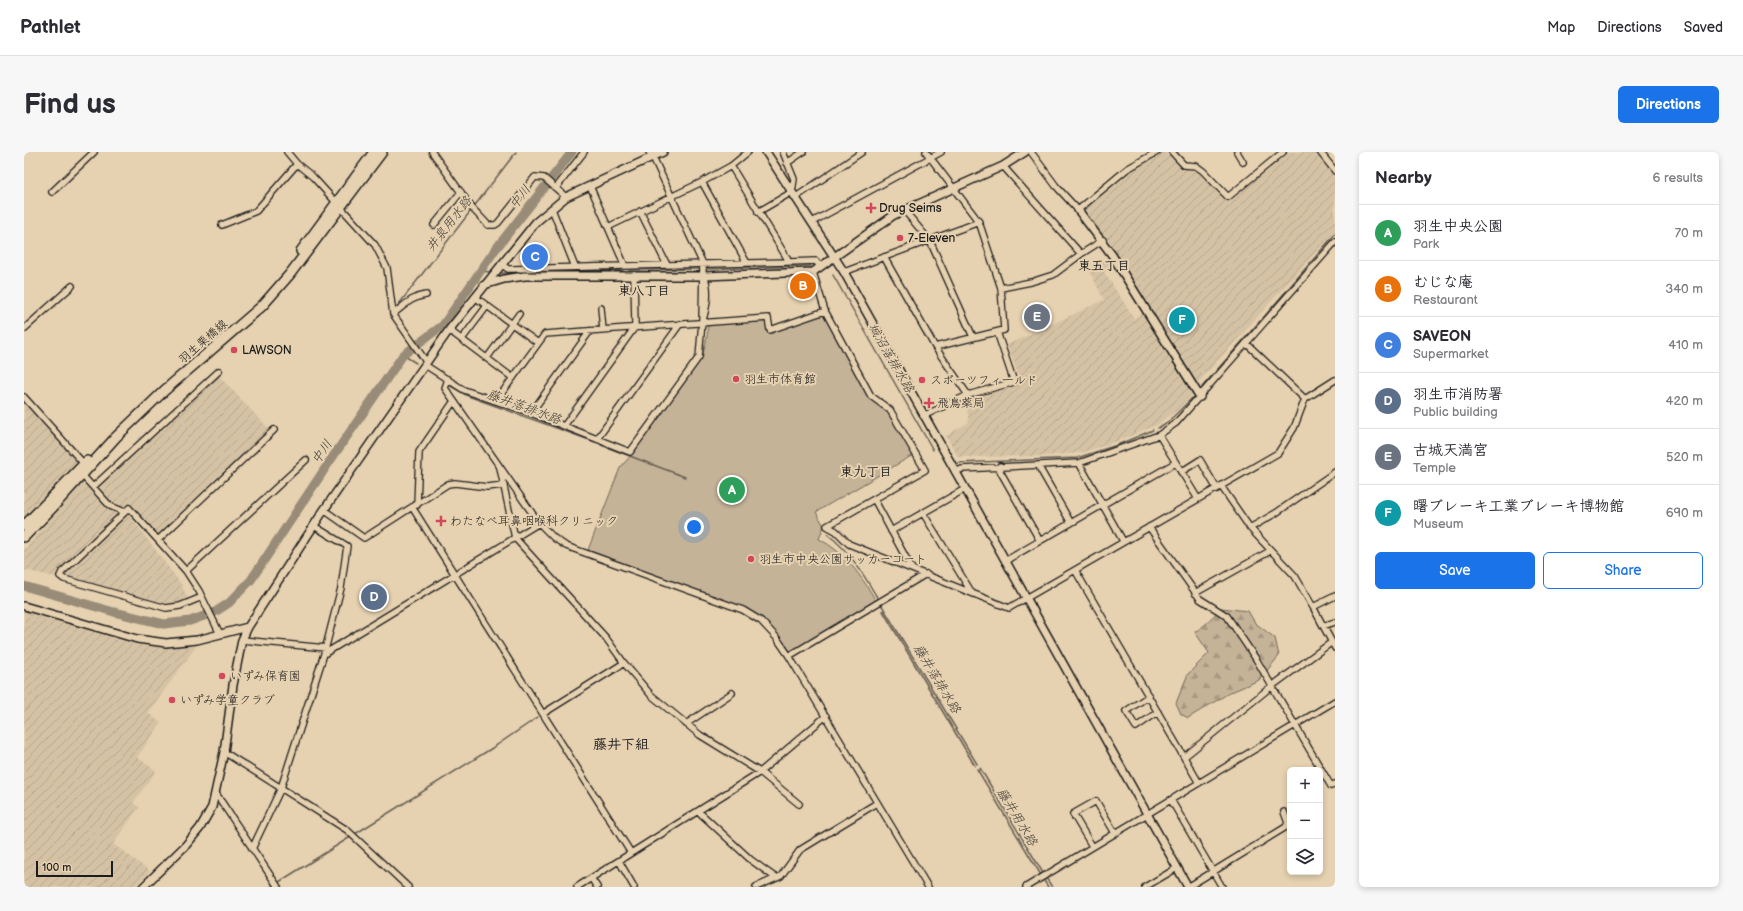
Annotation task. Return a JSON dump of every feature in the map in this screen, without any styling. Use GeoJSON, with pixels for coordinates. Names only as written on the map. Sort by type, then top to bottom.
{"type":"FeatureCollection","features":[{"type":"Feature","properties":{"kind":"main road","name":"羽生栗橋線"},"geometry":{"type":"LineString","coordinates":[[24,537],[116,436],[165,390],[262,306],[288,277],[374,152]]}},
{"type":"Feature","properties":{"kind":"main road","name":"羽生栗橋線"},"geometry":{"type":"LineString","coordinates":[[24,526],[118,427],[260,300],[286,272],[382,152]]}},
{"type":"Feature","properties":{"kind":"street"},"geometry":{"type":"LineString","coordinates":[[52,192],[94,152]]}},
{"type":"Feature","properties":{"kind":"street"},"geometry":{"type":"LineString","coordinates":[[287,152],[375,245],[387,268],[393,314],[426,364],[464,390],[531,413],[630,452],[699,357],[702,322],[706,314],[707,283],[704,276],[703,264],[651,154]]}},
{"type":"Feature","properties":{"kind":"street"},"geometry":{"type":"LineString","coordinates":[[432,152],[484,223],[491,226],[495,225],[533,178],[539,176],[544,178],[566,197]]}},
{"type":"Feature","properties":{"kind":"street"},"geometry":{"type":"LineString","coordinates":[[554,187],[584,152]]}},
{"type":"Feature","properties":{"kind":"street"},"geometry":{"type":"LineString","coordinates":[[143,887],[186,845],[200,828],[212,807],[224,752],[233,685],[242,640],[248,627],[324,510],[449,330],[536,222],[566,197],[651,154],[663,152]]}},
{"type":"Feature","properties":{"kind":"street"},"geometry":{"type":"LineString","coordinates":[[608,227],[702,182],[731,166],[748,152]]}},
{"type":"Feature","properties":{"kind":"street"},"geometry":{"type":"LineString","coordinates":[[766,152],[836,258],[923,416],[1188,887],[1286,827],[1288,822],[1284,812]]}},
{"type":"Feature","properties":{"kind":"street"},"geometry":{"type":"LineString","coordinates":[[783,152],[794,179],[794,194]]}},
{"type":"Feature","properties":{"kind":"street"},"geometry":{"type":"LineString","coordinates":[[787,163],[803,152]]}},
{"type":"Feature","properties":{"kind":"street"},"geometry":{"type":"LineString","coordinates":[[758,212],[794,194],[862,152]]}},
{"type":"Feature","properties":{"kind":"street"},"geometry":{"type":"LineString","coordinates":[[926,152],[979,222],[1001,288],[1004,330],[935,347]]}},
{"type":"Feature","properties":{"kind":"street"},"geometry":{"type":"LineString","coordinates":[[812,222],[941,152]]}},
{"type":"Feature","properties":{"kind":"street"},"geometry":{"type":"LineString","coordinates":[[484,285],[504,279],[525,276],[704,276],[814,272],[904,210],[1003,166],[1025,152]]}},
{"type":"Feature","properties":{"kind":"street"},"geometry":{"type":"LineString","coordinates":[[1032,152],[1056,186],[1103,240],[1200,397]]}},
{"type":"Feature","properties":{"kind":"street"},"geometry":{"type":"LineString","coordinates":[[1078,210],[1127,169],[1157,152]]}},
{"type":"Feature","properties":{"kind":"street"},"geometry":{"type":"LineString","coordinates":[[1172,152],[1184,165],[1196,166],[1203,171],[1228,197],[1283,152]]}},
{"type":"Feature","properties":{"kind":"street"},"geometry":{"type":"LineString","coordinates":[[1237,152],[1243,162]]}},
{"type":"Feature","properties":{"kind":"street"},"geometry":{"type":"LineString","coordinates":[[1320,152],[1335,171]]}},
{"type":"Feature","properties":{"kind":"street"},"geometry":{"type":"LineString","coordinates":[[222,225],[256,211],[297,164]]}},
{"type":"Feature","properties":{"kind":"street"},"geometry":{"type":"LineString","coordinates":[[731,166],[788,262]]}},
{"type":"Feature","properties":{"kind":"street"},"geometry":{"type":"LineString","coordinates":[[1003,166],[1081,254]]}},
{"type":"Feature","properties":{"kind":"street"},"geometry":{"type":"LineString","coordinates":[[702,182],[747,263]]}},
{"type":"Feature","properties":{"kind":"street"},"geometry":{"type":"LineString","coordinates":[[564,426],[635,327],[631,275],[590,186]]}},
{"type":"Feature","properties":{"kind":"street"},"geometry":{"type":"LineString","coordinates":[[434,225],[461,192]]}},
{"type":"Feature","properties":{"kind":"street"},"geometry":{"type":"LineString","coordinates":[[552,209],[575,268]]}},
{"type":"Feature","properties":{"kind":"street"},"geometry":{"type":"LineString","coordinates":[[904,210],[930,241],[973,337]]}},
{"type":"Feature","properties":{"kind":"street"},"geometry":{"type":"LineString","coordinates":[[640,211],[667,265]]}},
{"type":"Feature","properties":{"kind":"street"},"geometry":{"type":"LineString","coordinates":[[844,272],[979,222]]}},
{"type":"Feature","properties":{"kind":"street"},"geometry":{"type":"LineString","coordinates":[[1001,288],[1031,282],[1053,275],[1103,240]]}},
{"type":"Feature","properties":{"kind":"street"},"geometry":{"type":"LineString","coordinates":[[955,472],[962,469],[1000,466],[1079,463],[1159,435],[1176,423],[1200,397],[1335,242]]}},
{"type":"Feature","properties":{"kind":"street"},"geometry":{"type":"LineString","coordinates":[[884,257],[935,347],[968,395]]}},
{"type":"Feature","properties":{"kind":"street"},"geometry":{"type":"LineString","coordinates":[[501,264],[508,269],[512,269],[816,262],[820,267]]}},
{"type":"Feature","properties":{"kind":"street"},"geometry":{"type":"LineString","coordinates":[[814,272],[825,311],[871,396],[890,410],[925,470],[827,526],[836,531],[849,544],[1009,608],[1278,453],[1294,428],[1305,399],[1335,380]]}},
{"type":"Feature","properties":{"kind":"street"},"geometry":{"type":"LineString","coordinates":[[24,329],[72,286]]}},
{"type":"Feature","properties":{"kind":"street"},"geometry":{"type":"LineString","coordinates":[[393,314],[411,299],[417,296],[426,295]]}},
{"type":"Feature","properties":{"kind":"street"},"geometry":{"type":"LineString","coordinates":[[475,297],[538,343]]}},
{"type":"Feature","properties":{"kind":"street"},"geometry":{"type":"LineString","coordinates":[[462,339],[487,306]]}},
{"type":"Feature","properties":{"kind":"street"},"geometry":{"type":"LineString","coordinates":[[600,308],[603,330]]}},
{"type":"Feature","properties":{"kind":"street"},"geometry":{"type":"LineString","coordinates":[[496,401],[545,334],[768,318],[770,330],[825,311]]}},
{"type":"Feature","properties":{"kind":"street"},"geometry":{"type":"LineString","coordinates":[[487,358],[519,314]]}},
{"type":"Feature","properties":{"kind":"street"},"geometry":{"type":"LineString","coordinates":[[597,439],[680,324]]}},
{"type":"Feature","properties":{"kind":"street"},"geometry":{"type":"LineString","coordinates":[[449,330],[513,378]]}},
{"type":"Feature","properties":{"kind":"street"},"geometry":{"type":"LineString","coordinates":[[531,413],[590,331]]}},
{"type":"Feature","properties":{"kind":"street"},"geometry":{"type":"LineString","coordinates":[[923,416],[968,395],[1014,382],[997,332]]}},
{"type":"Feature","properties":{"kind":"street"},"geometry":{"type":"LineString","coordinates":[[1247,344],[1305,399]]}},
{"type":"Feature","properties":{"kind":"street"},"geometry":{"type":"LineString","coordinates":[[92,487],[219,371]]}},
{"type":"Feature","properties":{"kind":"street"},"geometry":{"type":"LineString","coordinates":[[448,379],[445,388],[539,522],[554,538],[566,546],[743,610],[761,621],[776,637],[789,656],[928,887]]}},
{"type":"Feature","properties":{"kind":"street"},"geometry":{"type":"LineString","coordinates":[[24,397],[84,464]]}},
{"type":"Feature","properties":{"kind":"street"},"geometry":{"type":"LineString","coordinates":[[454,401],[420,452],[414,506],[455,575],[544,713],[631,853]]}},
{"type":"Feature","properties":{"kind":"street"},"geometry":{"type":"LineString","coordinates":[[158,540],[274,430]]}},
{"type":"Feature","properties":{"kind":"street"},"geometry":{"type":"LineString","coordinates":[[1159,435],[1198,499]]}},
{"type":"Feature","properties":{"kind":"street"},"geometry":{"type":"LineString","coordinates":[[186,571],[306,460]]}},
{"type":"Feature","properties":{"kind":"street"},"geometry":{"type":"LineString","coordinates":[[1181,472],[1200,460],[1250,528],[1294,576],[1313,606],[1334,645],[1272,686],[1184,757]]}},
{"type":"Feature","properties":{"kind":"street"},"geometry":{"type":"LineString","coordinates":[[1079,463],[1123,542]]}},
{"type":"Feature","properties":{"kind":"street"},"geometry":{"type":"LineString","coordinates":[[1005,562],[1175,463]]}},
{"type":"Feature","properties":{"kind":"street"},"geometry":{"type":"LineString","coordinates":[[500,465],[515,538],[606,638],[624,663],[652,695],[700,736],[760,772],[799,804]]}},
{"type":"Feature","properties":{"kind":"street"},"geometry":{"type":"LineString","coordinates":[[1040,465],[1071,523]]}},
{"type":"Feature","properties":{"kind":"street"},"geometry":{"type":"LineString","coordinates":[[1000,466],[1000,471],[1040,541]]}},
{"type":"Feature","properties":{"kind":"street"},"geometry":{"type":"LineString","coordinates":[[1250,528],[1276,513],[1335,472]]}},
{"type":"Feature","properties":{"kind":"street"},"geometry":{"type":"LineString","coordinates":[[82,475],[110,506],[125,512]]}},
{"type":"Feature","properties":{"kind":"street"},"geometry":{"type":"LineString","coordinates":[[324,510],[364,538],[448,484],[455,483],[487,487],[504,485]]}},
{"type":"Feature","properties":{"kind":"street"},"geometry":{"type":"LineString","coordinates":[[891,531],[965,489]]}},
{"type":"Feature","properties":{"kind":"street"},"geometry":{"type":"LineString","coordinates":[[874,499],[912,569]]}},
{"type":"Feature","properties":{"kind":"street"},"geometry":{"type":"LineString","coordinates":[[202,597],[180,606],[166,608],[71,581],[60,576],[62,572],[129,508],[186,571],[202,597],[218,631]]}},
{"type":"Feature","properties":{"kind":"street"},"geometry":{"type":"LineString","coordinates":[[923,513],[972,593]]}},
{"type":"Feature","properties":{"kind":"street"},"geometry":{"type":"LineString","coordinates":[[242,640],[325,651],[455,575],[539,522]]}},
{"type":"Feature","properties":{"kind":"street"},"geometry":{"type":"LineString","coordinates":[[252,849],[281,788],[325,651],[341,588],[346,546],[314,526]]}},
{"type":"Feature","properties":{"kind":"street"},"geometry":{"type":"LineString","coordinates":[[1149,527],[1194,593],[1200,599],[1227,616],[1272,686],[1331,786],[1335,784]]}},
{"type":"Feature","properties":{"kind":"street"},"geometry":{"type":"LineString","coordinates":[[1194,593],[1270,551]]}},
{"type":"Feature","properties":{"kind":"street"},"geometry":{"type":"LineString","coordinates":[[1075,570],[1199,783]]}},
{"type":"Feature","properties":{"kind":"street"},"geometry":{"type":"LineString","coordinates":[[789,656],[926,574]]}},
{"type":"Feature","properties":{"kind":"street"},"geometry":{"type":"LineString","coordinates":[[1313,606],[1335,596]]}},
{"type":"Feature","properties":{"kind":"street"},"geometry":{"type":"LineString","coordinates":[[24,606],[137,639],[166,643],[197,640],[218,631],[248,627]]}},
{"type":"Feature","properties":{"kind":"street"},"geometry":{"type":"LineString","coordinates":[[1323,626],[1335,622]]}},
{"type":"Feature","properties":{"kind":"street"},"geometry":{"type":"LineString","coordinates":[[544,713],[624,663]]}},
{"type":"Feature","properties":{"kind":"street"},"geometry":{"type":"LineString","coordinates":[[686,724],[732,693]]}},
{"type":"Feature","properties":{"kind":"street"},"geometry":{"type":"LineString","coordinates":[[1149,696],[1126,711],[1136,727],[1158,712]]}},
{"type":"Feature","properties":{"kind":"street"},"geometry":{"type":"LineString","coordinates":[[1026,887],[1335,701]]}},
{"type":"Feature","properties":{"kind":"street"},"geometry":{"type":"LineString","coordinates":[[577,887],[760,772],[826,716]]}},
{"type":"Feature","properties":{"kind":"street"},"geometry":{"type":"LineString","coordinates":[[224,752],[347,830],[408,887]]}},
{"type":"Feature","properties":{"kind":"street"},"geometry":{"type":"LineString","coordinates":[[215,792],[278,887]]}},
{"type":"Feature","properties":{"kind":"street"},"geometry":{"type":"LineString","coordinates":[[1171,800],[1222,887]]}},
{"type":"Feature","properties":{"kind":"street"},"geometry":{"type":"LineString","coordinates":[[1092,846],[1073,814],[1096,801],[1115,833]]}},
{"type":"Feature","properties":{"kind":"street"},"geometry":{"type":"LineString","coordinates":[[756,887],[781,876],[800,850],[877,803]]}},
{"type":"Feature","properties":{"kind":"street"},"geometry":{"type":"LineString","coordinates":[[698,811],[751,860],[776,878]]}},
{"type":"Feature","properties":{"kind":"street"},"geometry":{"type":"LineString","coordinates":[[619,861],[634,887]]}},
{"type":"Feature","properties":{"kind":"street"},"geometry":{"type":"LineString","coordinates":[[1145,887],[1177,868]]}},
{"type":"Feature","properties":{"kind":"street"},"geometry":{"type":"LineString","coordinates":[[591,878],[597,887]]}},
{"type":"Feature","properties":{"kind":"shaded area"},"geometry":{"type":"Polygon","coordinates":[[[1161,152],[1165,152],[1182,168],[1194,170],[1204,177],[1227,200],[1287,152],[1315,152],[1335,176],[1335,231],[1196,385],[1081,210],[1129,171],[1161,152]]]}},
{"type":"Feature","properties":{"kind":"shaded area"},"geometry":{"type":"Polygon","coordinates":[[[1110,258],[1113,265],[1104,272],[1134,318],[1144,312],[1193,393],[1177,410],[1157,425],[1115,442],[1081,453],[1046,456],[958,457],[946,436],[969,422],[965,398],[1021,382],[1007,345],[1104,300],[1089,270],[1110,258]]]}},
{"type":"Feature","properties":{"kind":"shaded area"},"geometry":{"type":"Polygon","coordinates":[[[219,376],[271,431],[158,536],[128,505],[125,508],[113,504],[97,487],[219,376]]]}},
{"type":"Feature","properties":{"kind":"shaded area"},"geometry":{"type":"Polygon","coordinates":[[[24,403],[78,462],[24,519],[24,403]]]}},
{"type":"Feature","properties":{"kind":"shaded area"},"geometry":{"type":"Polygon","coordinates":[[[83,482],[108,509],[120,514],[55,577],[24,570],[24,550],[83,482]]]}},
{"type":"Feature","properties":{"kind":"shaded area"},"geometry":{"type":"Polygon","coordinates":[[[124,516],[130,516],[181,584],[188,599],[174,605],[156,604],[68,577],[66,572],[124,516]]]}},
{"type":"Feature","properties":{"kind":"shaded area"},"geometry":{"type":"Polygon","coordinates":[[[24,611],[134,644],[164,648],[197,645],[148,713],[161,723],[137,757],[156,771],[133,803],[139,807],[113,844],[150,871],[134,887],[24,887],[24,611]]]}},
{"type":"Feature","properties":{"kind":"green space"},"geometry":{"type":"Polygon","coordinates":[[[824,314],[870,397],[888,412],[913,455],[816,512],[824,526],[819,539],[828,544],[845,558],[859,574],[876,601],[791,652],[770,626],[743,607],[588,550],[620,468],[633,453],[702,358],[708,325],[767,321],[768,333],[824,314]]]}},
{"type":"Feature","properties":{"kind":"green space"},"geometry":{"type":"Polygon","coordinates":[[[1221,608],[1248,611],[1255,623],[1275,638],[1279,656],[1259,680],[1229,693],[1188,718],[1181,714],[1176,703],[1188,674],[1209,653],[1195,632],[1206,624],[1221,608]]]}},
{"type":"Feature","properties":{"kind":"waterway","name":"井泉用水路"},"geometry":{"type":"LineString","coordinates":[[396,308],[516,152]]}},
{"type":"Feature","properties":{"kind":"waterway","name":"中川"},"geometry":{"type":"LineString","coordinates":[[24,586],[114,612],[164,624],[190,621],[215,612],[229,603],[251,580],[403,355],[443,325],[495,250],[572,152]]}},
{"type":"Feature","properties":{"kind":"waterway","name":"城沼落排水路"},"geometry":{"type":"LineString","coordinates":[[1263,318],[1335,234]]}},
{"type":"Feature","properties":{"kind":"waterway","name":"城沼落排水路"},"geometry":{"type":"LineString","coordinates":[[707,269],[811,266]]}},
{"type":"Feature","properties":{"kind":"waterway","name":"城沼落排水路"},"geometry":{"type":"LineString","coordinates":[[629,270],[701,269]]}},
{"type":"Feature","properties":{"kind":"waterway","name":"城沼落排水路"},"geometry":{"type":"LineString","coordinates":[[535,273],[623,270]]}},
{"type":"Feature","properties":{"kind":"waterway","name":"城沼落排水路"},"geometry":{"type":"LineString","coordinates":[[481,271],[490,272]]}},
{"type":"Feature","properties":{"kind":"waterway","name":"城沼落排水路"},"geometry":{"type":"LineString","coordinates":[[500,273],[524,273]]}},
{"type":"Feature","properties":{"kind":"waterway","name":"城沼落排水路"},"geometry":{"type":"LineString","coordinates":[[833,275],[933,450]]}},
{"type":"Feature","properties":{"kind":"waterway","name":"城沼落排水路"},"geometry":{"type":"LineString","coordinates":[[1202,387],[1260,321]]}},
{"type":"Feature","properties":{"kind":"waterway","name":"藤井落排水路"},"geometry":{"type":"LineString","coordinates":[[403,355],[416,363]]}},
{"type":"Feature","properties":{"kind":"waterway","name":"藤井落排水路"},"geometry":{"type":"LineString","coordinates":[[449,385],[468,396],[595,442]]}},
{"type":"Feature","properties":{"kind":"waterway","name":"城沼落排水路"},"geometry":{"type":"LineString","coordinates":[[1158,428],[1169,421],[1192,398]]}},
{"type":"Feature","properties":{"kind":"waterway","name":"城沼落排水路"},"geometry":{"type":"LineString","coordinates":[[958,463],[1077,458],[1117,445],[1153,430]]}},
{"type":"Feature","properties":{"kind":"waterway","name":"藤井落排水路"},"geometry":{"type":"LineString","coordinates":[[601,445],[685,477]]}},
{"type":"Feature","properties":{"kind":"waterway","name":"藤井落排水路"},"geometry":{"type":"LineString","coordinates":[[827,534],[850,556],[862,572],[878,599]]}},
{"type":"Feature","properties":{"kind":"waterway","name":"藤井用水路"},"geometry":{"type":"LineString","coordinates":[[881,604],[977,764]]}},
{"type":"Feature","properties":{"kind":"waterway","name":"藤井用水路"},"geometry":{"type":"LineString","coordinates":[[885,610],[883,611],[975,766]]}},
{"type":"Feature","properties":{"kind":"waterway"},"geometry":{"type":"LineString","coordinates":[[355,834],[497,745],[538,717]]}},
{"type":"Feature","properties":{"kind":"waterway","name":"藤井落排水路"},"geometry":{"type":"LineString","coordinates":[[980,768],[1043,873]]}},
{"type":"Feature","properties":{"kind":"waterway","name":"藤井落排水路"},"geometry":{"type":"LineString","coordinates":[[977,769],[1041,875]]}},
{"type":"Feature","properties":{"kind":"waterway"},"geometry":{"type":"LineString","coordinates":[[271,887],[352,836]]}},
{"type":"Feature","properties":{"kind":"waterway","name":"藤井落排水路"},"geometry":{"type":"LineString","coordinates":[[1046,878],[1052,887]]}},
{"type":"Feature","properties":{"kind":"waterway","name":"藤井落排水路"},"geometry":{"type":"LineString","coordinates":[[1043,879],[1048,887]]}},
{"type":"Feature","properties":{"kind":"place","name":"Drug Seims"},"geometry":{"type":"Point","coordinates":[871,208]}},
{"type":"Feature","properties":{"kind":"place","name":"7-Eleven"},"geometry":{"type":"Point","coordinates":[900,238]}},
{"type":"Feature","properties":{"kind":"place","name":"SAVEON"},"geometry":{"type":"Point","coordinates":[535,257]}},
{"type":"Feature","properties":{"kind":"place","name":"むじな庵"},"geometry":{"type":"Point","coordinates":[803,286]}},
{"type":"Feature","properties":{"kind":"place","name":"古城天満宮"},"geometry":{"type":"Point","coordinates":[1037,317]}},
{"type":"Feature","properties":{"kind":"place","name":"曙ブレーキ工業ブレーキ博物館"},"geometry":{"type":"Point","coordinates":[1182,320]}},
{"type":"Feature","properties":{"kind":"place","name":"LAWSON"},"geometry":{"type":"Point","coordinates":[234,350]}},
{"type":"Feature","properties":{"kind":"place","name":"羽生市体育館"},"geometry":{"type":"Point","coordinates":[736,379]}},
{"type":"Feature","properties":{"kind":"place","name":"スポーツフィ一ルド"},"geometry":{"type":"Point","coordinates":[922,380]}},
{"type":"Feature","properties":{"kind":"place","name":"飛鳥薬局"},"geometry":{"type":"Point","coordinates":[929,403]}},
{"type":"Feature","properties":{"kind":"place","name":"羽生中央公園"},"geometry":{"type":"Point","coordinates":[732,490]}},
{"type":"Feature","properties":{"kind":"place","name":"わたなべ耳鼻咽喉科クリニック"},"geometry":{"type":"Point","coordinates":[441,521]}},
{"type":"Feature","properties":{"kind":"place","name":"羽生市中央公園サッカーコート"},"geometry":{"type":"Point","coordinates":[751,559]}},
{"type":"Feature","properties":{"kind":"place","name":"羽生市消防署"},"geometry":{"type":"Point","coordinates":[374,597]}},
{"type":"Feature","properties":{"kind":"place","name":"いずみ保育園"},"geometry":{"type":"Point","coordinates":[222,676]}},
{"type":"Feature","properties":{"kind":"place","name":"いずみ学童クラブ"},"geometry":{"type":"Point","coordinates":[172,700]}},
{"type":"Feature","properties":{"kind":"district","name":"東五丁目"},"geometry":{"type":"Point","coordinates":[1104,266]}},
{"type":"Feature","properties":{"kind":"district","name":"東八丁目"},"geometry":{"type":"Point","coordinates":[644,291]}},
{"type":"Feature","properties":{"kind":"district","name":"東九丁目"},"geometry":{"type":"Point","coordinates":[866,472]}},
{"type":"Feature","properties":{"kind":"district","name":"藤井下組"},"geometry":{"type":"Point","coordinates":[621,744]}}]}
